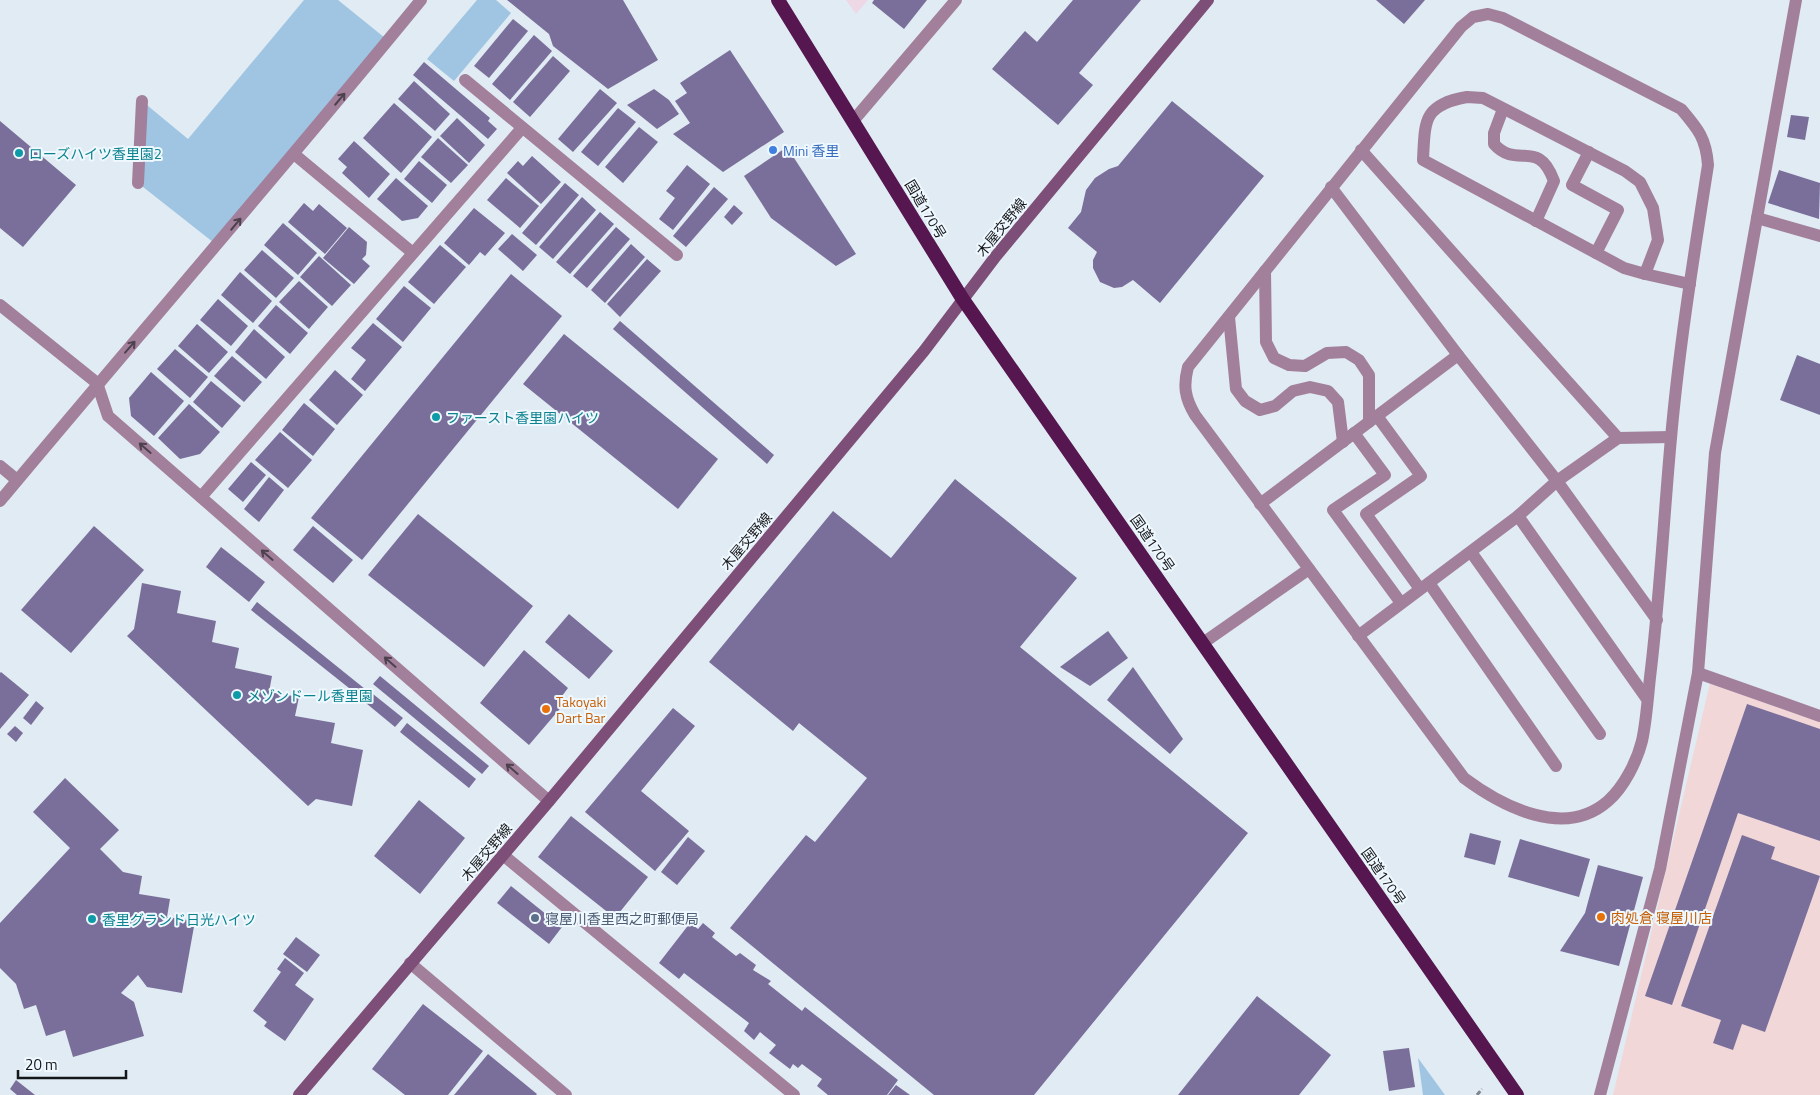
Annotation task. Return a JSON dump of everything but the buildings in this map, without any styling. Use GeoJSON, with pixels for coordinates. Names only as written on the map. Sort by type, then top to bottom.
{"type":"FeatureCollection","features":[{"type":"Feature","properties":{"kind":"highway","name":"国道170号"},"geometry":{"type":"LineString","coordinates":[[778,0],[962,298],[1516,1095]]}},
{"type":"Feature","properties":{"kind":"main road","name":"木屋交野線"},"geometry":{"type":"LineString","coordinates":[[299,1095],[549,801],[917,359],[962,298],[1208,0]]}},
{"type":"Feature","properties":{"kind":"street"},"geometry":{"type":"LineString","coordinates":[[0,501],[97,383],[218,246],[421,0]]}},
{"type":"Feature","properties":{"kind":"street"},"geometry":{"type":"LineString","coordinates":[[853,121],[956,0]]}},
{"type":"Feature","properties":{"kind":"street"},"geometry":{"type":"LineString","coordinates":[[1600,1095],[1660,869],[1698,673],[1715,453],[1796,0]]}},
{"type":"Feature","properties":{"kind":"street"},"geometry":{"type":"LineString","coordinates":[[1488,14],[1502,18],[1681,109],[1700,132],[1707,148],[1708,165],[1690,284],[1671,437],[1657,620],[1641,742],[1630,770],[1609,800],[1588,813],[1559,819],[1526,812],[1490,797],[1464,778],[1194,415],[1186,396],[1184,382],[1188,367],[1362,150],[1461,27],[1473,17],[1488,14]]}},
{"type":"Feature","properties":{"kind":"street"},"geometry":{"type":"LineString","coordinates":[[465,80],[677,255]]}},
{"type":"Feature","properties":{"kind":"street"},"geometry":{"type":"LineString","coordinates":[[1646,274],[1658,240],[1653,208],[1640,182],[1625,170],[1482,98],[1467,97],[1449,100],[1433,110],[1425,126],[1423,160],[1624,268],[1646,274],[1690,284]]}},
{"type":"Feature","properties":{"kind":"street"},"geometry":{"type":"LineString","coordinates":[[138,183],[142,101]]}},
{"type":"Feature","properties":{"kind":"street"},"geometry":{"type":"LineString","coordinates":[[1503,109],[1494,133],[1494,144],[1502,153],[1513,156],[1526,154],[1542,159],[1549,168],[1554,181],[1536,220]]}},
{"type":"Feature","properties":{"kind":"street"},"geometry":{"type":"LineString","coordinates":[[201,497],[522,128]]}},
{"type":"Feature","properties":{"kind":"street"},"geometry":{"type":"LineString","coordinates":[[1362,150],[1618,438]]}},
{"type":"Feature","properties":{"kind":"street"},"geometry":{"type":"LineString","coordinates":[[1589,152],[1572,185],[1618,210],[1596,253]]}},
{"type":"Feature","properties":{"kind":"street"},"geometry":{"type":"LineString","coordinates":[[294,154],[413,253]]}},
{"type":"Feature","properties":{"kind":"street"},"geometry":{"type":"LineString","coordinates":[[1332,188],[1458,355],[1558,481],[1657,620]]}},
{"type":"Feature","properties":{"kind":"street"},"geometry":{"type":"LineString","coordinates":[[1757,218],[1820,236]]}},
{"type":"Feature","properties":{"kind":"street"},"geometry":{"type":"LineString","coordinates":[[1265,271],[1266,342],[1274,358],[1289,365],[1305,366],[1327,353],[1346,352],[1359,360],[1369,374],[1373,419],[1421,476],[1366,514],[1425,586],[1556,766]]}},
{"type":"Feature","properties":{"kind":"street"},"geometry":{"type":"LineString","coordinates":[[0,305],[97,383],[108,416],[549,801]]}},
{"type":"Feature","properties":{"kind":"street"},"geometry":{"type":"LineString","coordinates":[[1229,317],[1236,389],[1245,401],[1260,410],[1275,406],[1293,391],[1310,387],[1328,391],[1338,402],[1343,442]]}},
{"type":"Feature","properties":{"kind":"street"},"geometry":{"type":"LineString","coordinates":[[1260,504],[1458,355]]}},
{"type":"Feature","properties":{"kind":"street"},"geometry":{"type":"LineString","coordinates":[[1354,433],[1385,475],[1333,510],[1401,603]]}},
{"type":"Feature","properties":{"kind":"street"},"geometry":{"type":"LineString","coordinates":[[1358,636],[1518,516],[1558,481],[1618,438],[1671,437]]}},
{"type":"Feature","properties":{"kind":"street"},"geometry":{"type":"LineString","coordinates":[[0,466],[17,480]]}},
{"type":"Feature","properties":{"kind":"street"},"geometry":{"type":"LineString","coordinates":[[1518,516],[1647,698]]}},
{"type":"Feature","properties":{"kind":"street"},"geometry":{"type":"LineString","coordinates":[[1471,552],[1600,734]]}},
{"type":"Feature","properties":{"kind":"street"},"geometry":{"type":"LineString","coordinates":[[1202,643],[1309,569]]}},
{"type":"Feature","properties":{"kind":"street"},"geometry":{"type":"LineString","coordinates":[[1698,673],[1820,716]]}},
{"type":"Feature","properties":{"kind":"street"},"geometry":{"type":"LineString","coordinates":[[503,855],[794,1095]]}},
{"type":"Feature","properties":{"kind":"street"},"geometry":{"type":"LineString","coordinates":[[410,963],[566,1095]]}},
{"type":"Feature","properties":{"kind":"shaded area"},"geometry":{"type":"Polygon","coordinates":[[[304,0],[338,0],[390,42],[218,246],[138,183],[142,101],[188,139],[304,0]]]}},
{"type":"Feature","properties":{"kind":"shaded area"},"geometry":{"type":"Polygon","coordinates":[[[477,0],[496,0],[511,13],[454,81],[427,59],[477,0]]]}},
{"type":"Feature","properties":{"kind":"shaded area"},"geometry":{"type":"Polygon","coordinates":[[[846,0],[868,0],[856,14],[846,0]]]}},
{"type":"Feature","properties":{"kind":"shaded area"},"geometry":{"type":"Polygon","coordinates":[[[1710,683],[1820,722],[1820,1095],[1613,1095],[1710,683]]]}},
{"type":"Feature","properties":{"kind":"shaded area"},"geometry":{"type":"Polygon","coordinates":[[[1418,1058],[1445,1095],[1423,1095],[1418,1058]]]}},
{"type":"Feature","properties":{"kind":"place","name":"Mini 香里"},"geometry":{"type":"Point","coordinates":[773,150]}},
{"type":"Feature","properties":{"kind":"place","name":"ローズハイツ香里園2"},"geometry":{"type":"Point","coordinates":[19,153]}},
{"type":"Feature","properties":{"kind":"place","name":"ファースト香里園ハイツ"},"geometry":{"type":"Point","coordinates":[436,417]}},
{"type":"Feature","properties":{"kind":"place","name":"メゾンドール香里園"},"geometry":{"type":"Point","coordinates":[237,695]}},
{"type":"Feature","properties":{"kind":"place","name":"Takoyaki Dart Bar"},"geometry":{"type":"Point","coordinates":[546,709]}},
{"type":"Feature","properties":{"kind":"place","name":"肉処倉 寝屋川店"},"geometry":{"type":"Point","coordinates":[1601,917]}},
{"type":"Feature","properties":{"kind":"place","name":"寝屋川香里西之町郵便局"},"geometry":{"type":"Point","coordinates":[535,918]}},
{"type":"Feature","properties":{"kind":"place","name":"香里グランド日光ハイツ"},"geometry":{"type":"Point","coordinates":[92,919]}}]}
